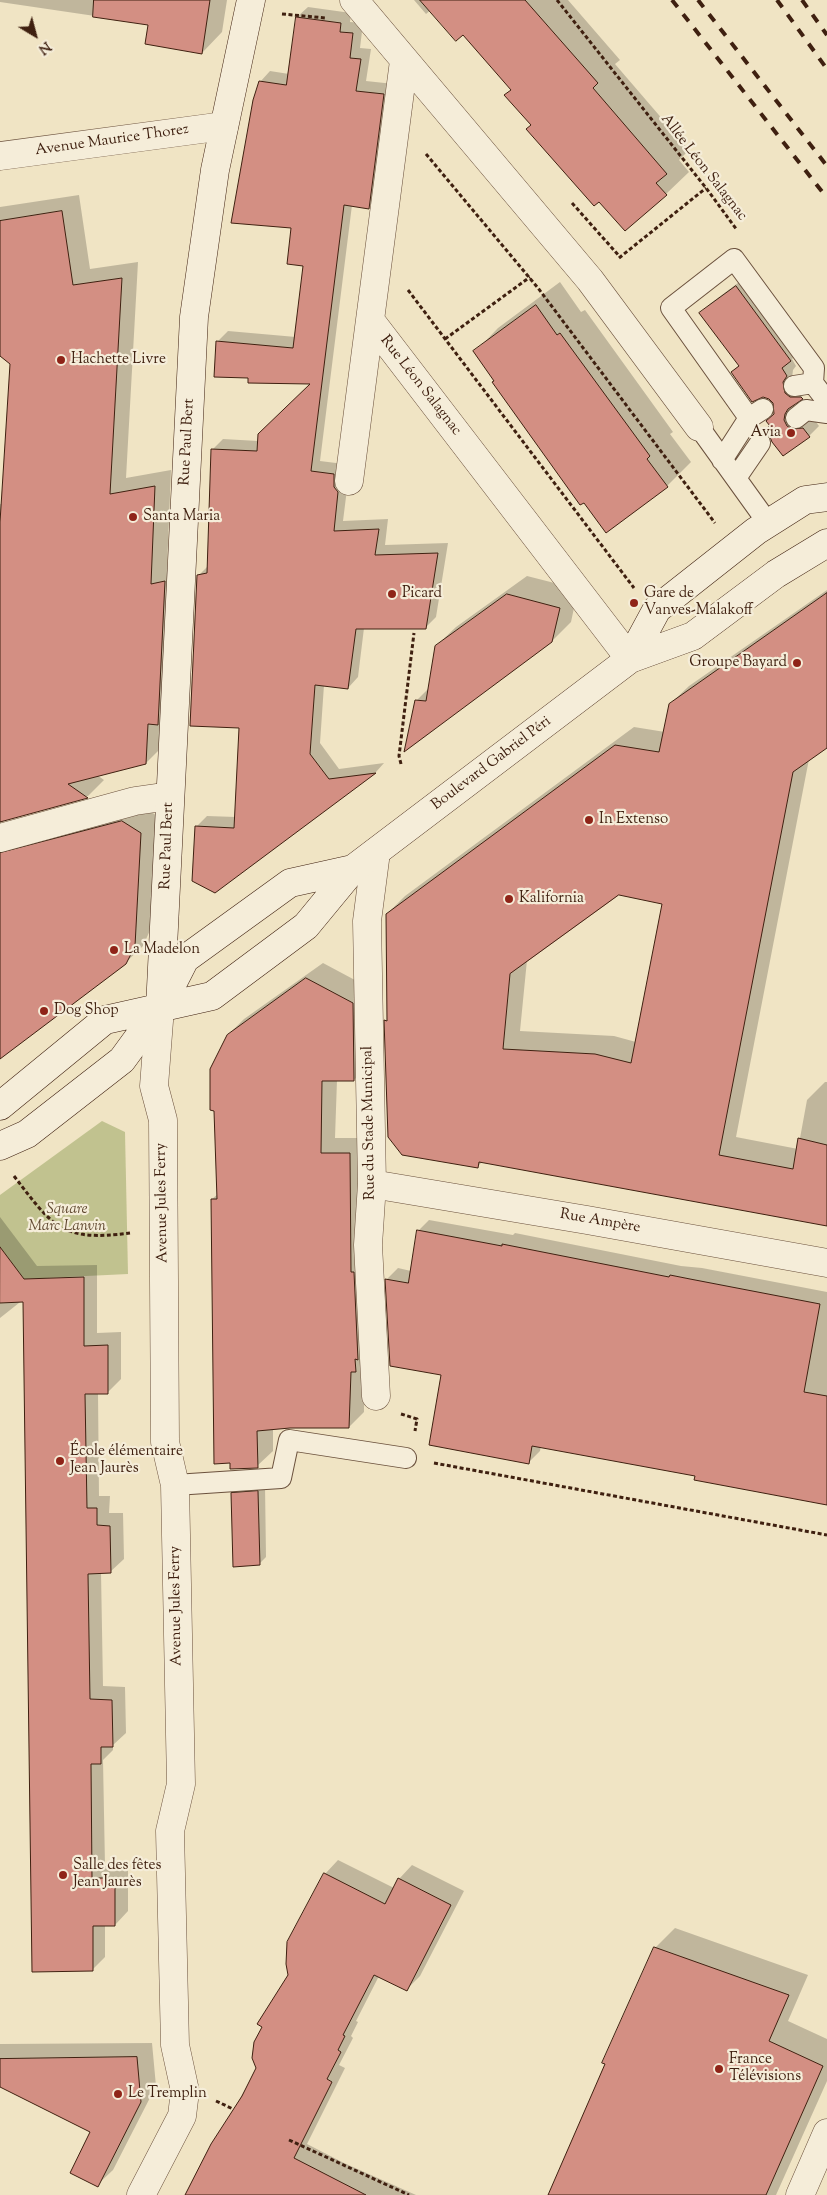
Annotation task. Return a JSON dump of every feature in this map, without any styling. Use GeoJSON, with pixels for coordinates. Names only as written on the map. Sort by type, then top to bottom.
{"type":"FeatureCollection","features":[{"type":"Feature","properties":{"kind":"street","name":"Rue Paul Bert"},"geometry":{"type":"LineString","coordinates":[[160,1008],[194,317],[214,170],[251,0]]}},
{"type":"Feature","properties":{"kind":"street"},"geometry":{"type":"LineString","coordinates":[[364,12],[590,280],[698,427]]}},
{"type":"Feature","properties":{"kind":"street","name":"Rue Léon Salagnac"},"geometry":{"type":"LineString","coordinates":[[404,61],[370,320],[630,659]]}},
{"type":"Feature","properties":{"kind":"street","name":"Avenue Maurice Thorez"},"geometry":{"type":"LineString","coordinates":[[0,156],[224,126]]}},
{"type":"Feature","properties":{"kind":"street"},"geometry":{"type":"LineString","coordinates":[[349,480],[370,320]]}},
{"type":"Feature","properties":{"kind":"street","name":"Boulevard Gabriel Péri"},"geometry":{"type":"LineString","coordinates":[[630,659],[657,609],[768,523],[805,500],[827,497]]}},
{"type":"Feature","properties":{"kind":"street","name":"Boulevard Gabriel Péri"},"geometry":{"type":"LineString","coordinates":[[0,1106],[105,1020],[212,996],[306,926],[353,868],[630,659],[693,636],[776,574],[827,543]]}},
{"type":"Feature","properties":{"kind":"street"},"geometry":{"type":"LineString","coordinates":[[0,838],[135,801],[170,796]]}},
{"type":"Feature","properties":{"kind":"street","name":"Rue du Stade Municipal"},"geometry":{"type":"LineString","coordinates":[[376,852],[367,921],[372,1184],[368,1245],[376,1396]]}},
{"type":"Feature","properties":{"kind":"street","name":"Boulevard Gabriel Péri"},"geometry":{"type":"LineString","coordinates":[[0,1146],[27,1134],[122,1060],[160,1008],[185,959],[290,883],[353,868]]}},
{"type":"Feature","properties":{"kind":"street","name":"Avenue Jules Ferry"},"geometry":{"type":"LineString","coordinates":[[141,2195],[182,2116],[185,2091],[175,2045],[170,1831],[181,1784],[175,1485],[165,1442],[162,1120],[154,1086],[160,1008]]}},
{"type":"Feature","properties":{"kind":"street","name":"Rue Ampère"},"geometry":{"type":"LineString","coordinates":[[372,1184],[596,1221],[827,1263]]}},
{"type":"Feature","properties":{"kind":"street"},"geometry":{"type":"LineString","coordinates":[[800,2195],[827,2133]]}},
{"type":"Feature","properties":{"kind":"lane"},"geometry":{"type":"LineString","coordinates":[[722,460],[756,413],[671,308],[734,259],[814,368],[804,385],[827,401]]}},
{"type":"Feature","properties":{"kind":"lane"},"geometry":{"type":"LineString","coordinates":[[796,418],[806,410],[827,413]]}},
{"type":"Feature","properties":{"kind":"lane"},"geometry":{"type":"LineString","coordinates":[[698,427],[768,523]]}},
{"type":"Feature","properties":{"kind":"lane"},"geometry":{"type":"LineString","coordinates":[[736,478],[760,443]]}},
{"type":"Feature","properties":{"kind":"lane"},"geometry":{"type":"LineString","coordinates":[[175,1485],[281,1478],[288,1440],[406,1458]]}},
{"type":"Feature","properties":{"kind":"path","name":"Allée Léon Salagnac"},"geometry":{"type":"LineString","coordinates":[[557,0],[741,235]]}},
{"type":"Feature","properties":{"kind":"path"},"geometry":{"type":"LineString","coordinates":[[275,13],[342,20],[350,28],[364,12]]}},
{"type":"Feature","properties":{"kind":"path"},"geometry":{"type":"LineString","coordinates":[[421,149],[530,278],[719,530]]}},
{"type":"Feature","properties":{"kind":"path"},"geometry":{"type":"LineString","coordinates":[[590,280],[706,188]]}},
{"type":"Feature","properties":{"kind":"path"},"geometry":{"type":"LineString","coordinates":[[444,338],[530,278]]}},
{"type":"Feature","properties":{"kind":"path"},"geometry":{"type":"LineString","coordinates":[[405,287],[640,595]]}},
{"type":"Feature","properties":{"kind":"path"},"geometry":{"type":"LineString","coordinates":[[401,764],[399,756],[414,633]]}},
{"type":"Feature","properties":{"kind":"path"},"geometry":{"type":"LineString","coordinates":[[14,1176],[35,1205],[58,1227],[82,1236],[134,1233]]}},
{"type":"Feature","properties":{"kind":"path"},"geometry":{"type":"LineString","coordinates":[[406,1458],[827,1535]]}},
{"type":"Feature","properties":{"kind":"path"},"geometry":{"type":"LineString","coordinates":[[217,2101],[232,2110]]}},
{"type":"Feature","properties":{"kind":"path"},"geometry":{"type":"LineString","coordinates":[[289,2140],[409,2195]]}},
{"type":"Feature","properties":{"kind":"green space","name":"Square Marc Lanvin"},"geometry":{"type":"Polygon","coordinates":[[[102,1121],[125,1132],[128,1274],[24,1279],[0,1247],[0,1195],[102,1121]]]}},
{"type":"Feature","properties":{"kind":"building"},"geometry":{"type":"Polygon","coordinates":[[[94,0],[210,0],[202,54],[145,44],[148,25],[93,17],[94,0]]]}},
{"type":"Feature","properties":{"kind":"building"},"geometry":{"type":"Polygon","coordinates":[[[420,0],[525,0],[598,83],[593,88],[667,174],[656,183],[667,195],[625,231],[599,202],[594,206],[526,129],[531,125],[504,95],[511,90],[463,35],[456,41],[420,0]]]}},
{"type":"Feature","properties":{"kind":"building"},"geometry":{"type":"Polygon","coordinates":[[[296,17],[341,23],[340,32],[353,33],[350,58],[361,59],[356,91],[384,94],[369,209],[344,205],[311,471],[334,474],[334,487],[338,492],[334,531],[379,529],[375,555],[438,553],[426,629],[356,629],[348,689],[315,685],[310,754],[329,779],[376,773],[215,893],[192,881],[195,826],[234,828],[239,728],[190,726],[197,575],[207,573],[211,449],[257,451],[258,434],[310,384],[248,383],[248,378],[214,377],[216,341],[293,348],[303,266],[287,264],[291,228],[231,223],[253,100],[259,81],[286,85],[296,17]]]}},
{"type":"Feature","properties":{"kind":"building"},"geometry":{"type":"Polygon","coordinates":[[[62,211],[73,285],[122,278],[110,494],[155,486],[151,584],[165,581],[158,725],[148,724],[146,764],[68,784],[88,798],[0,822],[0,522],[10,364],[0,356],[0,221],[62,211]]]}},
{"type":"Feature","properties":{"kind":"building"},"geometry":{"type":"Polygon","coordinates":[[[736,286],[791,361],[782,368],[787,376],[783,382],[785,393],[790,397],[801,397],[803,399],[788,409],[784,420],[787,426],[792,429],[803,428],[810,437],[783,456],[770,437],[762,431],[770,426],[766,421],[774,414],[773,403],[763,397],[752,402],[731,372],[739,366],[699,313],[736,286]]]}},
{"type":"Feature","properties":{"kind":"building"},"geometry":{"type":"Polygon","coordinates":[[[536,305],[557,335],[560,333],[650,456],[647,459],[668,487],[606,533],[584,503],[580,505],[492,382],[494,381],[473,351],[536,305]]]}},
{"type":"Feature","properties":{"kind":"building","name":"Kalifornia"},"geometry":{"type":"Polygon","coordinates":[[[827,593],[827,748],[793,772],[719,1155],[793,1169],[798,1138],[827,1145],[827,1226],[479,1162],[478,1168],[402,1155],[388,1137],[384,1020],[387,1021],[386,914],[615,745],[659,752],[669,704],[827,593]],[[619,895],[510,974],[503,1049],[595,1054],[631,1063],[662,904],[619,895]]]}},
{"type":"Feature","properties":{"kind":"building"},"geometry":{"type":"Polygon","coordinates":[[[507,594],[560,608],[552,642],[404,752],[415,700],[426,701],[435,646],[507,594]]]}},
{"type":"Feature","properties":{"kind":"building"},"geometry":{"type":"Polygon","coordinates":[[[122,821],[141,833],[135,946],[126,964],[0,1059],[0,853],[122,821]]]}},
{"type":"Feature","properties":{"kind":"building"},"geometry":{"type":"Polygon","coordinates":[[[306,978],[353,1003],[354,1081],[322,1081],[321,1153],[350,1153],[351,1272],[354,1272],[358,1360],[355,1359],[356,1372],[351,1372],[349,1428],[290,1428],[257,1431],[258,1468],[230,1469],[230,1463],[214,1464],[211,1199],[217,1199],[214,1111],[210,1110],[210,1069],[227,1035],[306,978]]]}},
{"type":"Feature","properties":{"kind":"building"},"geometry":{"type":"Polygon","coordinates":[[[417,1230],[502,1246],[502,1244],[820,1304],[804,1392],[827,1396],[827,1505],[694,1480],[695,1476],[532,1446],[529,1464],[429,1445],[441,1375],[390,1366],[385,1279],[408,1283],[417,1230]]]}},
{"type":"Feature","properties":{"kind":"building"},"geometry":{"type":"Polygon","coordinates":[[[0,1247],[24,1279],[84,1277],[84,1346],[108,1345],[108,1394],[85,1394],[87,1508],[97,1508],[97,1525],[110,1526],[111,1573],[88,1574],[90,1699],[112,1700],[113,1747],[101,1747],[101,1764],[91,1764],[92,1878],[115,1878],[115,1926],[93,1926],[93,1971],[32,1972],[23,1302],[0,1303],[0,1247]]]}},
{"type":"Feature","properties":{"kind":"building"},"geometry":{"type":"Polygon","coordinates":[[[258,1491],[260,1565],[233,1567],[231,1493],[258,1491]]]}},
{"type":"Feature","properties":{"kind":"building"},"geometry":{"type":"Polygon","coordinates":[[[324,1873],[385,1904],[398,1878],[451,1905],[407,1991],[374,1975],[343,2035],[345,2036],[338,2050],[341,2052],[327,2079],[332,2082],[294,2158],[366,2195],[185,2195],[211,2144],[242,2096],[256,2068],[252,2058],[254,2042],[262,2027],[257,2024],[288,1975],[286,1964],[287,1942],[324,1873]]]}},
{"type":"Feature","properties":{"kind":"building","name":"France Télévisions"},"geometry":{"type":"Polygon","coordinates":[[[654,1947],[789,1995],[769,2041],[823,2066],[766,2195],[548,2195],[605,2064],[602,2063],[654,1947]]]}},
{"type":"Feature","properties":{"kind":"building"},"geometry":{"type":"Polygon","coordinates":[[[137,2057],[141,2102],[98,2187],[70,2173],[90,2132],[0,2087],[0,2059],[137,2057]]]}},
{"type":"Feature","properties":{"kind":"railway"},"geometry":{"type":"LineString","coordinates":[[672,0],[827,198]]}},
{"type":"Feature","properties":{"kind":"railway"},"geometry":{"type":"LineString","coordinates":[[698,0],[827,166]]}},
{"type":"Feature","properties":{"kind":"railway"},"geometry":{"type":"LineString","coordinates":[[777,0],[827,69]]}},
{"type":"Feature","properties":{"kind":"railway"},"geometry":{"type":"LineString","coordinates":[[802,0],[827,35]]}},
{"type":"Feature","properties":{"kind":"place","name":"Hachette Livre"},"geometry":{"type":"Point","coordinates":[61,360]}},
{"type":"Feature","properties":{"kind":"place","name":"Avia"},"geometry":{"type":"Point","coordinates":[791,433]}},
{"type":"Feature","properties":{"kind":"place","name":"Santa Maria"},"geometry":{"type":"Point","coordinates":[133,517]}},
{"type":"Feature","properties":{"kind":"place","name":"Picard"},"geometry":{"type":"Point","coordinates":[392,594]}},
{"type":"Feature","properties":{"kind":"place","name":"Gare de Vanves-Malakoff"},"geometry":{"type":"Point","coordinates":[634,603]}},
{"type":"Feature","properties":{"kind":"place","name":"Groupe Bayard"},"geometry":{"type":"Point","coordinates":[797,663]}},
{"type":"Feature","properties":{"kind":"place","name":"In Extenso"},"geometry":{"type":"Point","coordinates":[589,820]}},
{"type":"Feature","properties":{"kind":"place","name":"Kalifornia"},"geometry":{"type":"Point","coordinates":[509,899]}},
{"type":"Feature","properties":{"kind":"place","name":"La Madelon"},"geometry":{"type":"Point","coordinates":[114,950]}},
{"type":"Feature","properties":{"kind":"place","name":"Dog Shop"},"geometry":{"type":"Point","coordinates":[44,1011]}},
{"type":"Feature","properties":{"kind":"place","name":"École élémentaire Jean Jaurès"},"geometry":{"type":"Point","coordinates":[60,1461]}},
{"type":"Feature","properties":{"kind":"place","name":"Salle des fêtes Jean Jaurès"},"geometry":{"type":"Point","coordinates":[63,1875]}},
{"type":"Feature","properties":{"kind":"place","name":"France Télévisions"},"geometry":{"type":"Point","coordinates":[719,2069]}},
{"type":"Feature","properties":{"kind":"place","name":"Le Tremplin"},"geometry":{"type":"Point","coordinates":[118,2094]}}]}
